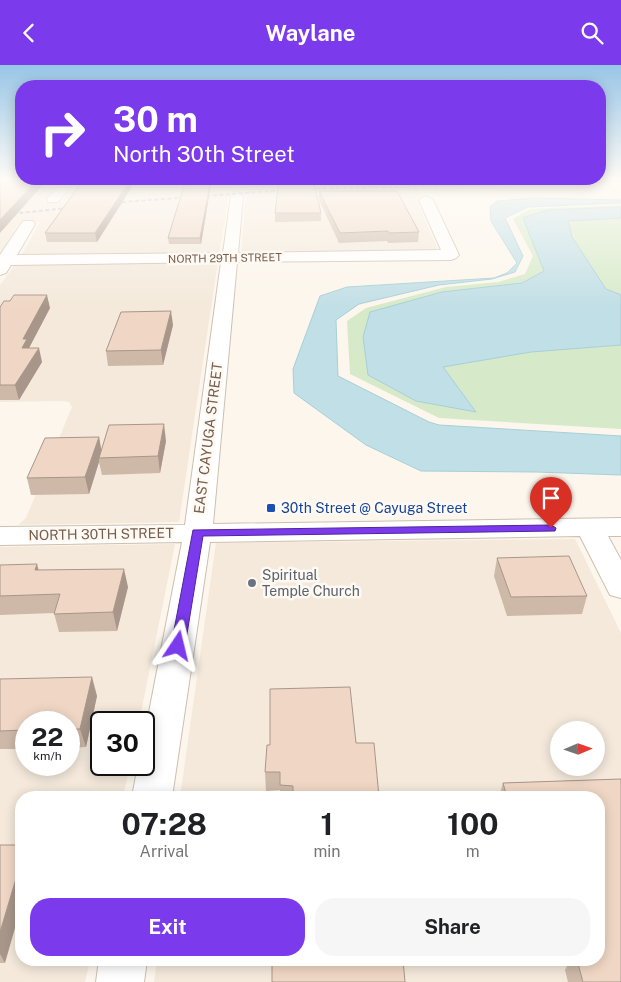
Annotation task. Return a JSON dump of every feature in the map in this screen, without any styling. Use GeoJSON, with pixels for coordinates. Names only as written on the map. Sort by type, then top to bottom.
{"type":"FeatureCollection","features":[{"type":"Feature","properties":{"kind":"street","name":"EAST CAYUGA STREET"},"geometry":{"type":"LineString","coordinates":[[153,791],[198,532],[235,222]]}},
{"type":"Feature","properties":{"kind":"street","name":"NORTH 29TH STREET"},"geometry":{"type":"LineString","coordinates":[[2,263],[451,255],[436,222]]}},
{"type":"Feature","properties":{"kind":"street"},"geometry":{"type":"LineString","coordinates":[[2,263],[28,224]]}},
{"type":"Feature","properties":{"kind":"street","name":"NORTH 30TH STREET"},"geometry":{"type":"LineString","coordinates":[[0,536],[621,527]]}},
{"type":"Feature","properties":{"kind":"street"},"geometry":{"type":"LineString","coordinates":[[590,528],[621,588]]}},
{"type":"Feature","properties":{"kind":"street"},"geometry":{"type":"LineString","coordinates":[[120,982],[122,966]]}},
{"type":"Feature","properties":{"kind":"shaded area"},"geometry":{"type":"Polygon","coordinates":[[[0,222],[224,222],[219,254],[21,256],[40,222],[20,222],[0,254],[0,222]]]}},
{"type":"Feature","properties":{"kind":"shaded area"},"geometry":{"type":"Polygon","coordinates":[[[244,222],[426,222],[439,252],[241,254],[244,222]]]}},
{"type":"Feature","properties":{"kind":"shaded area"},"geometry":{"type":"Polygon","coordinates":[[[218,261],[179,522],[18,525],[26,518],[72,407],[69,402],[61,401],[0,402],[0,285],[16,263],[218,261]]]}},
{"type":"Feature","properties":{"kind":"shaded area"},"geometry":{"type":"Polygon","coordinates":[[[575,539],[621,633],[621,982],[154,982],[156,966],[605,966],[605,791],[181,791],[216,543],[575,539]]]}},
{"type":"Feature","properties":{"kind":"shaded area"},"geometry":{"type":"Polygon","coordinates":[[[175,544],[141,711],[90,711],[90,776],[128,776],[124,791],[15,791],[15,966],[89,966],[85,982],[0,982],[0,547],[175,544]]]}},
{"type":"Feature","properties":{"kind":"green space"},"geometry":{"type":"Polygon","coordinates":[[[515,222],[621,222],[621,429],[439,418],[350,374],[347,321],[366,308],[446,287],[498,282],[525,274],[533,256],[515,222]]]}},
{"type":"Feature","properties":{"kind":"water"},"geometry":{"type":"Polygon","coordinates":[[[491,222],[507,222],[523,256],[515,272],[492,279],[439,285],[359,304],[336,320],[338,376],[429,422],[439,425],[621,436],[621,475],[421,471],[366,445],[294,393],[293,369],[320,296],[347,287],[494,278],[507,273],[517,263],[491,222]]]}},
{"type":"Feature","properties":{"kind":"water"},"geometry":{"type":"Polygon","coordinates":[[[525,222],[568,222],[572,237],[606,289],[621,295],[621,345],[531,352],[443,367],[476,412],[416,401],[368,375],[363,337],[370,312],[442,292],[522,283],[544,271],[525,222]]]}},
{"type":"Feature","properties":{"kind":"building"},"geometry":{"type":"Polygon","coordinates":[[[53,222],[102,222],[95,233],[45,233],[53,222]]]}},
{"type":"Feature","properties":{"kind":"building"},"geometry":{"type":"Polygon","coordinates":[[[173,222],[203,222],[200,238],[168,238],[173,222]]]}},
{"type":"Feature","properties":{"kind":"building"},"geometry":{"type":"Polygon","coordinates":[[[334,222],[414,222],[419,232],[389,233],[388,231],[340,233],[334,222]]]}},
{"type":"Feature","properties":{"kind":"building"},"geometry":{"type":"Polygon","coordinates":[[[14,295],[47,295],[23,339],[27,339],[22,348],[39,348],[15,385],[0,385],[0,307],[4,301],[10,301],[14,295]]]}},
{"type":"Feature","properties":{"kind":"building"},"geometry":{"type":"Polygon","coordinates":[[[171,311],[161,350],[106,351],[121,312],[171,311]]]}},
{"type":"Feature","properties":{"kind":"building"},"geometry":{"type":"Polygon","coordinates":[[[164,424],[158,456],[99,458],[109,425],[164,424]]]}},
{"type":"Feature","properties":{"kind":"building"},"geometry":{"type":"Polygon","coordinates":[[[99,437],[85,477],[27,478],[45,438],[99,437]]]}},
{"type":"Feature","properties":{"kind":"building"},"geometry":{"type":"Polygon","coordinates":[[[569,556],[587,596],[511,597],[497,558],[569,556]]]}},
{"type":"Feature","properties":{"kind":"building"},"geometry":{"type":"Polygon","coordinates":[[[37,564],[35,570],[124,569],[113,612],[54,614],[60,594],[0,596],[0,565],[37,564]]]}},
{"type":"Feature","properties":{"kind":"building"},"geometry":{"type":"Polygon","coordinates":[[[92,677],[80,729],[80,711],[15,711],[15,730],[0,731],[0,679],[92,677]]]}},
{"type":"Feature","properties":{"kind":"building"},"geometry":{"type":"Polygon","coordinates":[[[350,687],[356,743],[374,743],[378,791],[293,791],[293,786],[280,785],[280,772],[265,772],[267,745],[270,745],[270,689],[350,687]]]}},
{"type":"Feature","properties":{"kind":"building"},"geometry":{"type":"Polygon","coordinates":[[[621,779],[621,982],[583,982],[579,966],[605,966],[605,791],[505,791],[503,783],[621,779]]]}},
{"type":"Feature","properties":{"kind":"building"},"geometry":{"type":"Polygon","coordinates":[[[0,845],[15,845],[15,882],[0,932],[0,845]]]}},
{"type":"Feature","properties":{"kind":"building"},"geometry":{"type":"Polygon","coordinates":[[[272,966],[404,966],[405,982],[272,982],[272,966]]]}},
{"type":"Feature","properties":{"kind":"place","name":"30th Street @ Cayuga Street"},"geometry":{"type":"Point","coordinates":[271,508]}},
{"type":"Feature","properties":{"kind":"place","name":"Spiritual Temple Church"},"geometry":{"type":"Point","coordinates":[252,583]}},
{"type":"Feature","properties":{"kind":"route"},"geometry":{"type":"LineString","coordinates":[[178,646],[198,532],[551,528]]}}]}
